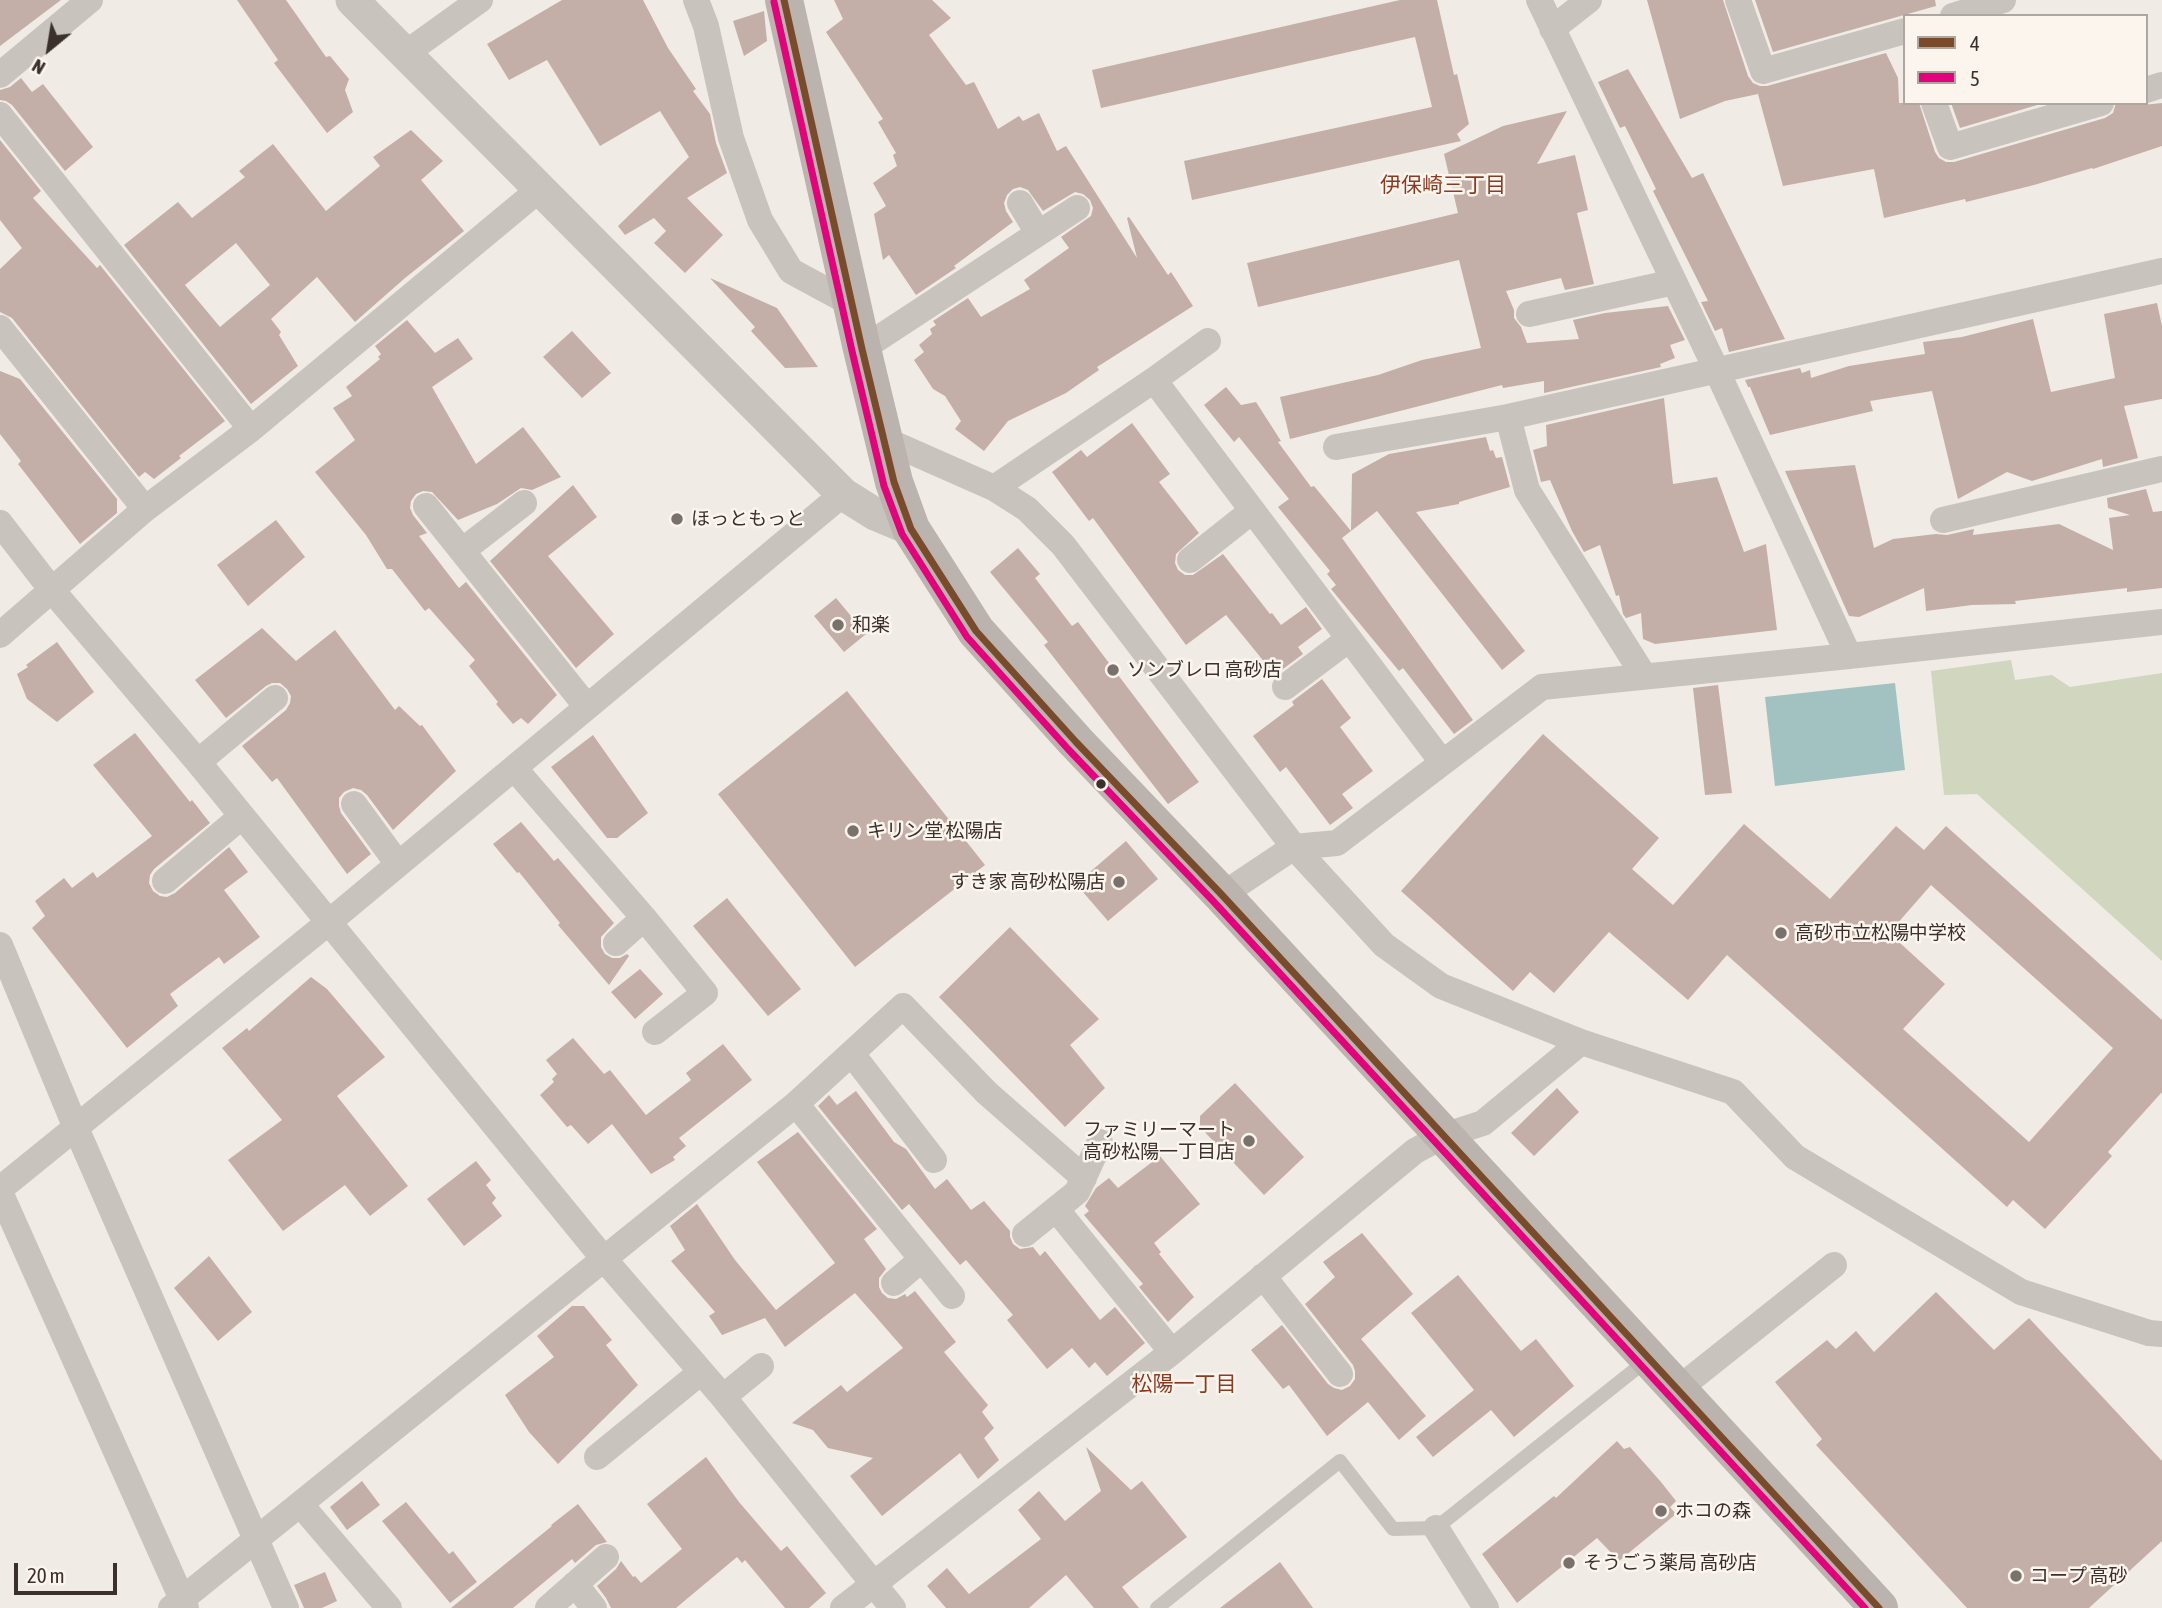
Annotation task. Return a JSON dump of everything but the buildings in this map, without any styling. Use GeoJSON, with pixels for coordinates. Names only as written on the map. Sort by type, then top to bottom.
{"type":"FeatureCollection","features":[{"type":"Feature","properties":{"kind":"main road"},"geometry":{"type":"LineString","coordinates":[[784,0],[894,482],[911,529],[976,631],[1879,1608]]}},
{"type":"Feature","properties":{"kind":"street"},"geometry":{"type":"LineString","coordinates":[[0,75],[90,0]]}},
{"type":"Feature","properties":{"kind":"street"},"geometry":{"type":"LineString","coordinates":[[352,0],[843,494],[874,514],[911,529]]}},
{"type":"Feature","properties":{"kind":"street"},"geometry":{"type":"LineString","coordinates":[[406,53],[480,0]]}},
{"type":"Feature","properties":{"kind":"street"},"geometry":{"type":"LineString","coordinates":[[696,0],[706,26],[731,138],[760,220],[791,271],[852,304]]}},
{"type":"Feature","properties":{"kind":"street"},"geometry":{"type":"LineString","coordinates":[[1539,0],[1717,371],[1849,656]]}},
{"type":"Feature","properties":{"kind":"street"},"geometry":{"type":"LineString","coordinates":[[1552,29],[1589,0]]}},
{"type":"Feature","properties":{"kind":"street"},"geometry":{"type":"LineString","coordinates":[[1738,0],[1763,71],[1903,32]]}},
{"type":"Feature","properties":{"kind":"street"},"geometry":{"type":"LineString","coordinates":[[1959,14],[2003,0]]}},
{"type":"Feature","properties":{"kind":"street"},"geometry":{"type":"LineString","coordinates":[[1935,105],[1950,147],[2094,105]]}},
{"type":"Feature","properties":{"kind":"street"},"geometry":{"type":"LineString","coordinates":[[0,115],[251,429]]}},
{"type":"Feature","properties":{"kind":"street"},"geometry":{"type":"LineString","coordinates":[[0,635],[145,509],[251,429],[541,188]]}},
{"type":"Feature","properties":{"kind":"street"},"geometry":{"type":"LineString","coordinates":[[1020,203],[1038,233]]}},
{"type":"Feature","properties":{"kind":"street"},"geometry":{"type":"LineString","coordinates":[[862,349],[1077,208]]}},
{"type":"Feature","properties":{"kind":"street"},"geometry":{"type":"LineString","coordinates":[[1336,447],[1508,417],[2162,271]]}},
{"type":"Feature","properties":{"kind":"street"},"geometry":{"type":"LineString","coordinates":[[1529,314],[1674,282]]}},
{"type":"Feature","properties":{"kind":"street"},"geometry":{"type":"LineString","coordinates":[[0,328],[145,509]]}},
{"type":"Feature","properties":{"kind":"street"},"geometry":{"type":"LineString","coordinates":[[993,488],[1208,341]]}},
{"type":"Feature","properties":{"kind":"street"},"geometry":{"type":"LineString","coordinates":[[1154,380],[1442,762]]}},
{"type":"Feature","properties":{"kind":"street"},"geometry":{"type":"LineString","coordinates":[[1508,417],[1527,490],[1644,676]]}},
{"type":"Feature","properties":{"kind":"street"},"geometry":{"type":"LineString","coordinates":[[883,439],[993,488],[1027,509],[1063,545],[1294,847],[1384,945],[1441,986],[1581,1042],[1733,1092],[1795,1157],[2021,1292],[2150,1334],[2162,1334]]}},
{"type":"Feature","properties":{"kind":"street"},"geometry":{"type":"LineString","coordinates":[[1943,520],[2162,469]]}},
{"type":"Feature","properties":{"kind":"street"},"geometry":{"type":"LineString","coordinates":[[843,494],[329,922],[0,1191],[180,1605],[796,1104],[903,1006],[986,1093],[1084,1178]]}},
{"type":"Feature","properties":{"kind":"street"},"geometry":{"type":"LineString","coordinates":[[462,551],[524,503]]}},
{"type":"Feature","properties":{"kind":"street"},"geometry":{"type":"LineString","coordinates":[[426,506],[587,707]]}},
{"type":"Feature","properties":{"kind":"street"},"geometry":{"type":"LineString","coordinates":[[1190,560],[1252,510]]}},
{"type":"Feature","properties":{"kind":"street"},"geometry":{"type":"LineString","coordinates":[[0,523],[51,589],[198,762],[604,1259],[723,1397],[893,1608]]}},
{"type":"Feature","properties":{"kind":"street"},"geometry":{"type":"LineString","coordinates":[[1222,895],[1294,847],[1337,843],[1542,687],[2162,622]]}},
{"type":"Feature","properties":{"kind":"street"},"geometry":{"type":"LineString","coordinates":[[1285,687],[1349,639]]}},
{"type":"Feature","properties":{"kind":"street"},"geometry":{"type":"LineString","coordinates":[[198,762],[275,698]]}},
{"type":"Feature","properties":{"kind":"street"},"geometry":{"type":"LineString","coordinates":[[513,768],[644,918],[705,993],[655,1032]]}},
{"type":"Feature","properties":{"kind":"street"},"geometry":{"type":"LineString","coordinates":[[354,804],[398,864]]}},
{"type":"Feature","properties":{"kind":"street"},"geometry":{"type":"LineString","coordinates":[[165,881],[242,816]]}},
{"type":"Feature","properties":{"kind":"street"},"geometry":{"type":"LineString","coordinates":[[616,943],[644,918]]}},
{"type":"Feature","properties":{"kind":"street"},"geometry":{"type":"LineString","coordinates":[[0,945],[76,1128],[286,1608]]}},
{"type":"Feature","properties":{"kind":"street"},"geometry":{"type":"LineString","coordinates":[[843,1608],[1172,1352],[1415,1151],[1443,1136],[1483,1123],[1581,1042]]}},
{"type":"Feature","properties":{"kind":"street"},"geometry":{"type":"LineString","coordinates":[[852,1054],[934,1160]]}},
{"type":"Feature","properties":{"kind":"street"},"geometry":{"type":"LineString","coordinates":[[796,1104],[952,1296]]}},
{"type":"Feature","properties":{"kind":"street"},"geometry":{"type":"LineString","coordinates":[[1025,1234],[1077,1192],[1100,1142]]}},
{"type":"Feature","properties":{"kind":"street"},"geometry":{"type":"LineString","coordinates":[[1056,1209],[1172,1352]]}},
{"type":"Feature","properties":{"kind":"street"},"geometry":{"type":"LineString","coordinates":[[894,1283],[922,1259]]}},
{"type":"Feature","properties":{"kind":"street"},"geometry":{"type":"LineString","coordinates":[[1677,1390],[1834,1265]]}},
{"type":"Feature","properties":{"kind":"street"},"geometry":{"type":"LineString","coordinates":[[1263,1276],[1340,1374]]}},
{"type":"Feature","properties":{"kind":"street"},"geometry":{"type":"LineString","coordinates":[[723,1397],[761,1366]]}},
{"type":"Feature","properties":{"kind":"street"},"geometry":{"type":"LineString","coordinates":[[597,1457],[701,1372]]}},
{"type":"Feature","properties":{"kind":"street"},"geometry":{"type":"LineString","coordinates":[[301,1505],[389,1608]]}},
{"type":"Feature","properties":{"kind":"street"},"geometry":{"type":"LineString","coordinates":[[1436,1528],[1486,1608]]}},
{"type":"Feature","properties":{"kind":"street"},"geometry":{"type":"LineString","coordinates":[[548,1608],[606,1557]]}},
{"type":"Feature","properties":{"kind":"street"},"geometry":{"type":"LineString","coordinates":[[575,1584],[594,1608]]}},
{"type":"Feature","properties":{"kind":"lane"},"geometry":{"type":"LineString","coordinates":[[1157,1608],[1340,1461],[1393,1529],[1436,1528],[1648,1359]]}},
{"type":"Feature","properties":{"kind":"green space"},"geometry":{"type":"Polygon","coordinates":[[[2011,660],[2015,680],[2052,675],[2070,687],[2162,673],[2162,961],[1977,794],[1944,795],[1931,671],[2011,660]]]}},
{"type":"Feature","properties":{"kind":"water"},"geometry":{"type":"Polygon","coordinates":[[[1895,683],[1905,770],[1775,786],[1765,697],[1895,683]]]}},
{"type":"Feature","properties":{"kind":"transit line","name":"4"},"geometry":{"type":"LineString","coordinates":[[784,0],[894,482],[911,529],[976,631],[1879,1608]]}},
{"type":"Feature","properties":{"kind":"transit line","name":"5"},"geometry":{"type":"LineString","coordinates":[[774,2],[884,486],[902,534],[967,637],[1865,1608]]}},
{"type":"Feature","properties":{"kind":"place","name":"ほっともっと"},"geometry":{"type":"Point","coordinates":[677,519]}},
{"type":"Feature","properties":{"kind":"place","name":"和楽"},"geometry":{"type":"Point","coordinates":[838,625]}},
{"type":"Feature","properties":{"kind":"place","name":"ソンブレロ 高砂店"},"geometry":{"type":"Point","coordinates":[1113,670]}},
{"type":"Feature","properties":{"kind":"place","name":"キリン堂 松陽店"},"geometry":{"type":"Point","coordinates":[853,831]}},
{"type":"Feature","properties":{"kind":"place","name":"すき家 高砂松陽店"},"geometry":{"type":"Point","coordinates":[1119,882]}},
{"type":"Feature","properties":{"kind":"place","name":"高砂市立松陽中学校"},"geometry":{"type":"Point","coordinates":[1781,933]}},
{"type":"Feature","properties":{"kind":"place","name":"ファミリーマート 高砂松陽一丁目店"},"geometry":{"type":"Point","coordinates":[1249,1141]}},
{"type":"Feature","properties":{"kind":"place","name":"ホコの森"},"geometry":{"type":"Point","coordinates":[1661,1511]}},
{"type":"Feature","properties":{"kind":"place","name":"そうごう薬局 高砂店"},"geometry":{"type":"Point","coordinates":[1569,1563]}},
{"type":"Feature","properties":{"kind":"place","name":"コープ 高砂"},"geometry":{"type":"Point","coordinates":[2016,1576]}},
{"type":"Feature","properties":{"kind":"district","name":"伊保崎三丁目"},"geometry":{"type":"Point","coordinates":[1443,185]}},
{"type":"Feature","properties":{"kind":"district","name":"松陽一丁目"},"geometry":{"type":"Point","coordinates":[1184,1384]}}]}
